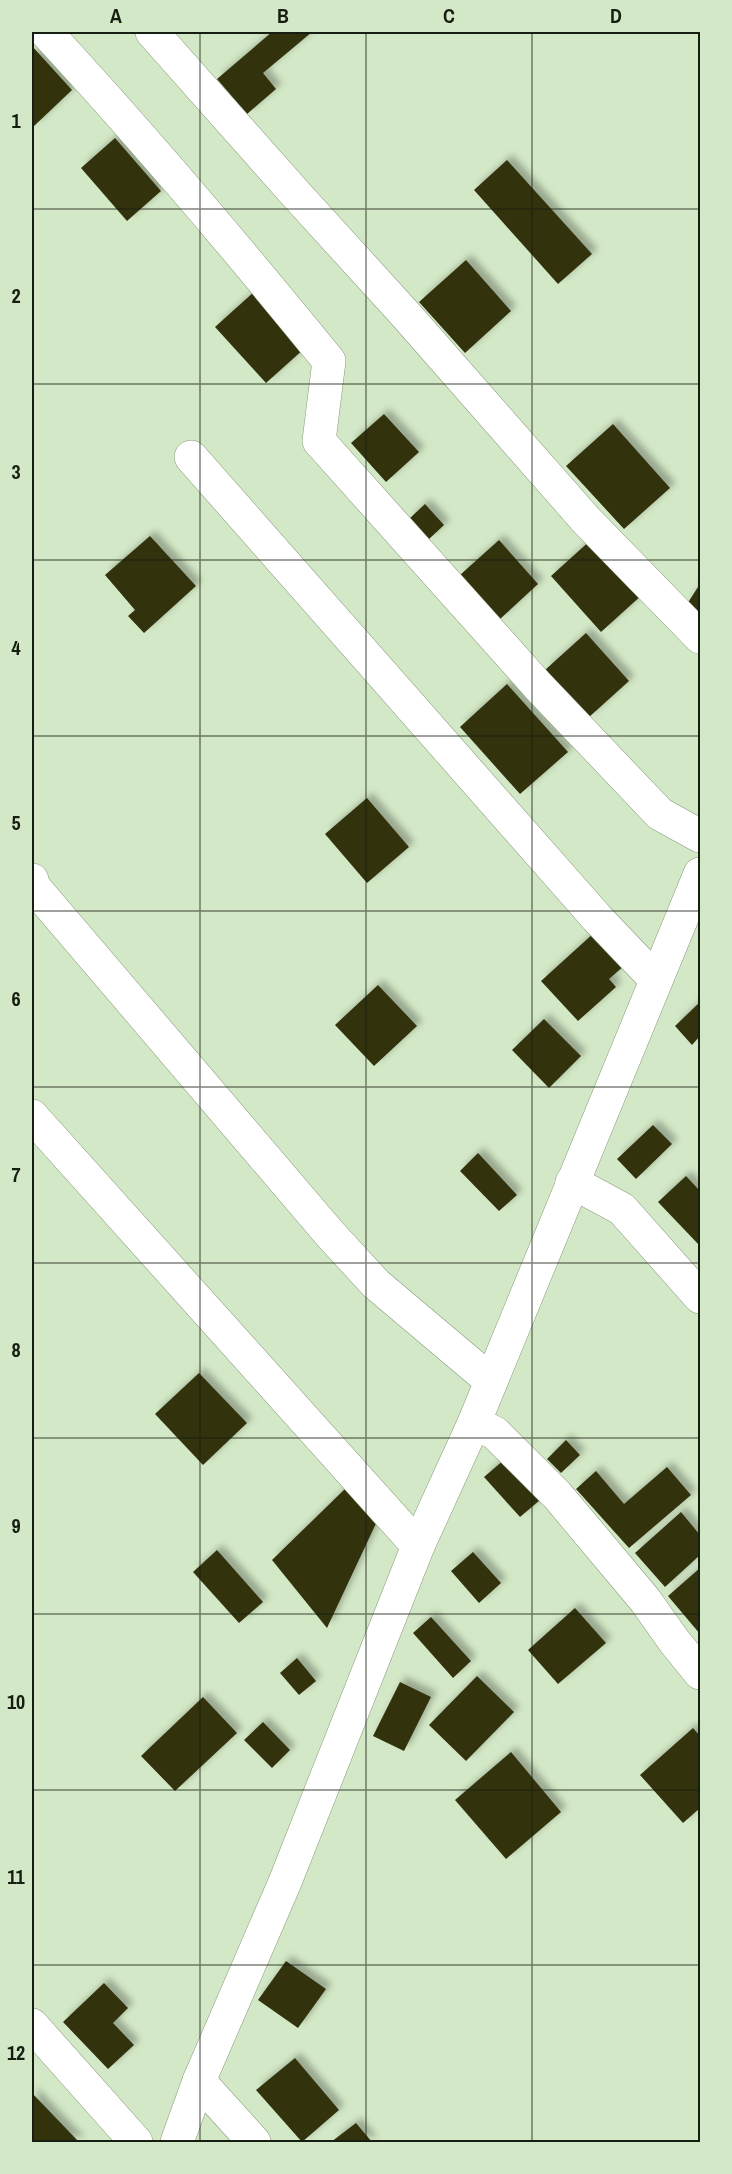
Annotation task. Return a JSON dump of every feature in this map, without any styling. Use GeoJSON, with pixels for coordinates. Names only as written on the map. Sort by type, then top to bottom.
{"type":"FeatureCollection","features":[{"type":"Feature","properties":{"kind":"street"},"geometry":{"type":"LineString","coordinates":[[46,32],[121,114],[329,361],[319,441],[538,687],[660,814],[700,836]]}},
{"type":"Feature","properties":{"kind":"street"},"geometry":{"type":"LineString","coordinates":[[152,32],[586,520],[700,637]]}},
{"type":"Feature","properties":{"kind":"street"},"geometry":{"type":"LineString","coordinates":[[192,457],[597,918],[656,980]]}},
{"type":"Feature","properties":{"kind":"street"},"geometry":{"type":"LineString","coordinates":[[177,2142],[199,2081],[285,1882],[418,1546],[474,1423],[700,874]]}},
{"type":"Feature","properties":{"kind":"street"},"geometry":{"type":"LineString","coordinates":[[32,880],[34,886],[330,1234],[376,1284],[491,1381]]}},
{"type":"Feature","properties":{"kind":"street"},"geometry":{"type":"LineString","coordinates":[[32,1116],[418,1546]]}},
{"type":"Feature","properties":{"kind":"street"},"geometry":{"type":"LineString","coordinates":[[572,1182],[622,1209],[700,1297]]}},
{"type":"Feature","properties":{"kind":"street"},"geometry":{"type":"LineString","coordinates":[[474,1423],[495,1433],[557,1495],[645,1600],[700,1673]]}},
{"type":"Feature","properties":{"kind":"street"},"geometry":{"type":"LineString","coordinates":[[32,2025],[136,2142]]}},
{"type":"Feature","properties":{"kind":"street"},"geometry":{"type":"LineString","coordinates":[[199,2081],[254,2142]]}},
{"type":"Feature","properties":{"kind":"building"},"geometry":{"type":"Polygon","coordinates":[[[272,32],[312,32],[263,73],[276,89],[247,114],[217,79],[272,32]]]}},
{"type":"Feature","properties":{"kind":"building"},"geometry":{"type":"Polygon","coordinates":[[[32,46],[72,90],[33,127],[32,126],[32,46]]]}},
{"type":"Feature","properties":{"kind":"building"},"geometry":{"type":"Polygon","coordinates":[[[115,138],[161,191],[127,221],[81,168],[115,138]]]}},
{"type":"Feature","properties":{"kind":"building"},"geometry":{"type":"Polygon","coordinates":[[[507,160],[592,254],[558,284],[474,190],[507,160]]]}},
{"type":"Feature","properties":{"kind":"building"},"geometry":{"type":"Polygon","coordinates":[[[466,260],[511,311],[465,353],[419,302],[466,260]]]}},
{"type":"Feature","properties":{"kind":"building"},"geometry":{"type":"Polygon","coordinates":[[[255,291],[305,348],[266,383],[215,327],[255,291]]]}},
{"type":"Feature","properties":{"kind":"building"},"geometry":{"type":"Polygon","coordinates":[[[384,414],[419,452],[386,482],[351,443],[384,414]]]}},
{"type":"Feature","properties":{"kind":"building"},"geometry":{"type":"Polygon","coordinates":[[[613,424],[670,488],[624,529],[566,466],[613,424]]]}},
{"type":"Feature","properties":{"kind":"building"},"geometry":{"type":"Polygon","coordinates":[[[425,504],[444,525],[428,540],[409,519],[425,504]]]}},
{"type":"Feature","properties":{"kind":"building"},"geometry":{"type":"Polygon","coordinates":[[[150,536],[196,586],[144,633],[128,616],[135,610],[105,575],[150,536]]]}},
{"type":"Feature","properties":{"kind":"building"},"geometry":{"type":"Polygon","coordinates":[[[593,538],[643,594],[601,632],[551,576],[593,538]]]}},
{"type":"Feature","properties":{"kind":"building"},"geometry":{"type":"Polygon","coordinates":[[[499,540],[538,584],[499,620],[460,575],[499,540]]]}},
{"type":"Feature","properties":{"kind":"building"},"geometry":{"type":"Polygon","coordinates":[[[700,584],[700,617],[687,604],[700,584]]]}},
{"type":"Feature","properties":{"kind":"building"},"geometry":{"type":"Polygon","coordinates":[[[586,633],[629,681],[588,718],[545,670],[586,633]]]}},
{"type":"Feature","properties":{"kind":"building"},"geometry":{"type":"Polygon","coordinates":[[[507,684],[568,752],[520,794],[460,727],[507,684]]]}},
{"type":"Feature","properties":{"kind":"building"},"geometry":{"type":"Polygon","coordinates":[[[367,798],[409,847],[367,883],[325,834],[367,798]]]}},
{"type":"Feature","properties":{"kind":"building"},"geometry":{"type":"Polygon","coordinates":[[[595,932],[625,965],[609,979],[616,987],[578,1021],[541,981],[595,932]]]}},
{"type":"Feature","properties":{"kind":"building"},"geometry":{"type":"Polygon","coordinates":[[[378,985],[417,1026],[374,1066],[335,1025],[378,985]]]}},
{"type":"Feature","properties":{"kind":"building"},"geometry":{"type":"Polygon","coordinates":[[[700,1002],[700,1036],[692,1045],[675,1026],[700,1002]]]}},
{"type":"Feature","properties":{"kind":"building"},"geometry":{"type":"Polygon","coordinates":[[[544,1019],[581,1056],[549,1088],[512,1050],[544,1019]]]}},
{"type":"Feature","properties":{"kind":"building"},"geometry":{"type":"Polygon","coordinates":[[[653,1125],[672,1144],[636,1179],[617,1159],[653,1125]]]}},
{"type":"Feature","properties":{"kind":"building"},"geometry":{"type":"Polygon","coordinates":[[[478,1153],[517,1195],[499,1211],[460,1171],[478,1153]]]}},
{"type":"Feature","properties":{"kind":"building"},"geometry":{"type":"Polygon","coordinates":[[[686,1176],[700,1191],[700,1246],[658,1202],[686,1176]]]}},
{"type":"Feature","properties":{"kind":"building"},"geometry":{"type":"Polygon","coordinates":[[[199,1373],[247,1423],[203,1465],[155,1414],[199,1373]]]}},
{"type":"Feature","properties":{"kind":"building"},"geometry":{"type":"Polygon","coordinates":[[[566,1440],[580,1455],[561,1473],[547,1459],[566,1440]]]}},
{"type":"Feature","properties":{"kind":"building"},"geometry":{"type":"Polygon","coordinates":[[[505,1459],[540,1500],[520,1517],[484,1477],[505,1459]]]}},
{"type":"Feature","properties":{"kind":"building"},"geometry":{"type":"Polygon","coordinates":[[[667,1467],[691,1495],[629,1548],[576,1489],[596,1471],[624,1504],[667,1467]]]}},
{"type":"Feature","properties":{"kind":"building"},"geometry":{"type":"Polygon","coordinates":[[[348,1486],[379,1517],[327,1628],[272,1560],[348,1486]]]}},
{"type":"Feature","properties":{"kind":"building"},"geometry":{"type":"Polygon","coordinates":[[[681,1512],[700,1535],[700,1555],[665,1587],[635,1553],[681,1512]]]}},
{"type":"Feature","properties":{"kind":"building"},"geometry":{"type":"Polygon","coordinates":[[[217,1550],[263,1602],[239,1623],[193,1572],[217,1550]]]}},
{"type":"Feature","properties":{"kind":"building"},"geometry":{"type":"Polygon","coordinates":[[[473,1552],[501,1583],[479,1603],[451,1571],[473,1552]]]}},
{"type":"Feature","properties":{"kind":"building"},"geometry":{"type":"Polygon","coordinates":[[[700,1568],[700,1634],[668,1596],[700,1568]]]}},
{"type":"Feature","properties":{"kind":"building"},"geometry":{"type":"Polygon","coordinates":[[[575,1608],[606,1643],[558,1684],[528,1650],[575,1608]]]}},
{"type":"Feature","properties":{"kind":"building"},"geometry":{"type":"Polygon","coordinates":[[[431,1617],[471,1661],[453,1678],[413,1633],[431,1617]]]}},
{"type":"Feature","properties":{"kind":"building"},"geometry":{"type":"Polygon","coordinates":[[[297,1658],[316,1681],[299,1695],[280,1673],[297,1658]]]}},
{"type":"Feature","properties":{"kind":"building"},"geometry":{"type":"Polygon","coordinates":[[[477,1676],[514,1712],[466,1761],[429,1725],[477,1676]]]}},
{"type":"Feature","properties":{"kind":"building"},"geometry":{"type":"Polygon","coordinates":[[[400,1682],[431,1697],[404,1751],[373,1736],[400,1682]]]}},
{"type":"Feature","properties":{"kind":"building"},"geometry":{"type":"Polygon","coordinates":[[[203,1697],[237,1733],[175,1791],[141,1756],[203,1697]]]}},
{"type":"Feature","properties":{"kind":"building"},"geometry":{"type":"Polygon","coordinates":[[[263,1722],[290,1750],[272,1768],[244,1740],[263,1722]]]}},
{"type":"Feature","properties":{"kind":"building"},"geometry":{"type":"Polygon","coordinates":[[[693,1728],[700,1736],[700,1808],[683,1823],[640,1775],[693,1728]]]}},
{"type":"Feature","properties":{"kind":"building"},"geometry":{"type":"Polygon","coordinates":[[[511,1752],[561,1812],[506,1859],[455,1800],[511,1752]]]}},
{"type":"Feature","properties":{"kind":"building"},"geometry":{"type":"Polygon","coordinates":[[[286,1961],[326,1989],[298,2028],[258,2000],[286,1961]]]}},
{"type":"Feature","properties":{"kind":"building"},"geometry":{"type":"Polygon","coordinates":[[[104,1983],[128,2008],[113,2023],[134,2045],[108,2069],[63,2022],[104,1983]]]}},
{"type":"Feature","properties":{"kind":"building"},"geometry":{"type":"Polygon","coordinates":[[[295,2058],[339,2110],[302,2142],[256,2090],[295,2058]]]}},
{"type":"Feature","properties":{"kind":"building"},"geometry":{"type":"Polygon","coordinates":[[[32,2093],[79,2142],[32,2142],[32,2093]]]}},
{"type":"Feature","properties":{"kind":"building"},"geometry":{"type":"Polygon","coordinates":[[[356,2123],[372,2142],[331,2142],[356,2123]]]}}]}
